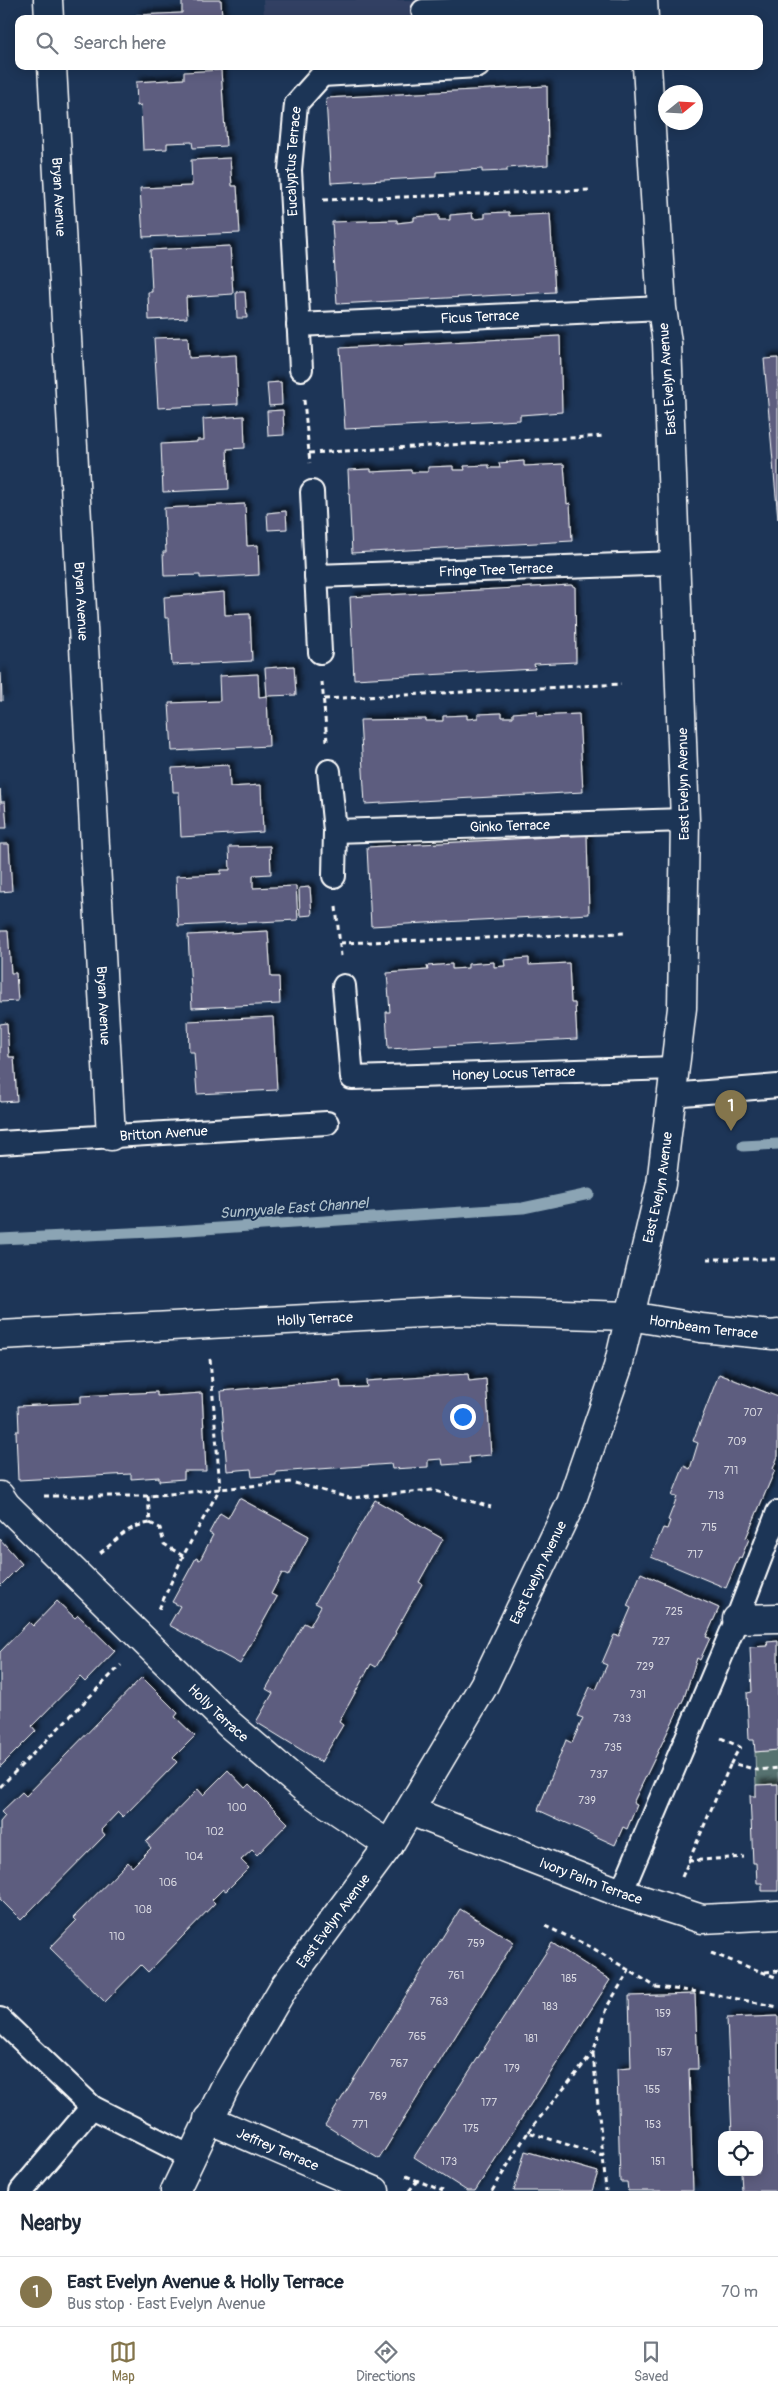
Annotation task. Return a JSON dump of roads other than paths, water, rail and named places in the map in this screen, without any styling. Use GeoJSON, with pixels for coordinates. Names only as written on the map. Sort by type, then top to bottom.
{"type":"FeatureCollection","features":[{"type":"Feature","properties":{"kind":"street"},"geometry":{"type":"LineString","coordinates":[[48,0],[49,15]]}},
{"type":"Feature","properties":{"kind":"street","name":"Bryan Avenue"},"geometry":{"type":"LineString","coordinates":[[52,70],[111,1136]]}},
{"type":"Feature","properties":{"kind":"street","name":"East Evelyn Avenue"},"geometry":{"type":"LineString","coordinates":[[175,2191],[224,2089],[284,1987],[389,1845],[504,1647],[571,1503],[618,1367],[661,1184],[682,1008],[685,820],[667,343],[662,308],[647,70]]}},
{"type":"Feature","properties":{"kind":"street","name":"Holly Terrace"},"geometry":{"type":"LineString","coordinates":[[0,1335],[460,1311],[630,1316]]}},
{"type":"Feature","properties":{"kind":"street","name":"Hornbeam Terrace"},"geometry":{"type":"LineString","coordinates":[[630,1316],[701,1328],[778,1334]]}},
{"type":"Feature","properties":{"kind":"street","name":"Holly Terrace"},"geometry":{"type":"LineString","coordinates":[[3,1501],[229,1724],[304,1788],[389,1845]]}},
{"type":"Feature","properties":{"kind":"street"},"geometry":{"type":"LineString","coordinates":[[737,1619],[778,1618]]}},
{"type":"Feature","properties":{"kind":"street","name":"Ivory Palm Terrace"},"geometry":{"type":"LineString","coordinates":[[410,1810],[621,1893],[702,1919],[778,1915]]}},
{"type":"Feature","properties":{"kind":"street","name":"Jeffrey Terrace"},"geometry":{"type":"LineString","coordinates":[[208,2119],[375,2191]]}},
{"type":"Feature","properties":{"kind":"lane"},"geometry":{"type":"LineString","coordinates":[[423,11],[511,8],[643,9]]}},
{"type":"Feature","properties":{"kind":"lane","name":"Eucalyptus Terrace"},"geometry":{"type":"LineString","coordinates":[[301,369],[290,170],[296,104],[322,76],[416,70]]}},
{"type":"Feature","properties":{"kind":"lane","name":"Ficus Terrace"},"geometry":{"type":"LineString","coordinates":[[298,325],[662,308]]}},
{"type":"Feature","properties":{"kind":"lane"},"geometry":{"type":"LineString","coordinates":[[312,492],[320,652]]}},
{"type":"Feature","properties":{"kind":"lane","name":"Fringe Tree Terrace"},"geometry":{"type":"LineString","coordinates":[[316,576],[676,563]]}},
{"type":"Feature","properties":{"kind":"lane"},"geometry":{"type":"LineString","coordinates":[[329,771],[335,831],[334,876]]}},
{"type":"Feature","properties":{"kind":"lane","name":"Ginko Terrace"},"geometry":{"type":"LineString","coordinates":[[335,831],[685,820]]}},
{"type":"Feature","properties":{"kind":"lane","name":"Honey Locus Terrace"},"geometry":{"type":"LineString","coordinates":[[344,986],[352,1078],[675,1068]]}},
{"type":"Feature","properties":{"kind":"lane"},"geometry":{"type":"LineString","coordinates":[[671,1095],[778,1086]]}},
{"type":"Feature","properties":{"kind":"lane","name":"Britton Avenue"},"geometry":{"type":"LineString","coordinates":[[0,1143],[327,1123]]}},
{"type":"Feature","properties":{"kind":"lane"},"geometry":{"type":"LineString","coordinates":[[621,1893],[737,1619],[778,1512]]}},
{"type":"Feature","properties":{"kind":"lane"},"geometry":{"type":"LineString","coordinates":[[0,2019],[92,2107],[191,2157]]}},
{"type":"Feature","properties":{"kind":"lane"},"geometry":{"type":"LineString","coordinates":[[21,2191],[92,2107]]}},
{"type":"Feature","properties":{"kind":"waterway","name":"Sunnyvale East Channel"},"geometry":{"type":"LineString","coordinates":[[743,1146],[778,1144]]}},
{"type":"Feature","properties":{"kind":"waterway","name":"Sunnyvale East Channel"},"geometry":{"type":"LineString","coordinates":[[0,1239],[173,1231],[523,1208],[589,1194]]}},
{"type":"Feature","properties":{"kind":"place","name":"East Evelyn Avenue & Holly Terrace"},"geometry":{"type":"Point","coordinates":[731,1131]}}]}
